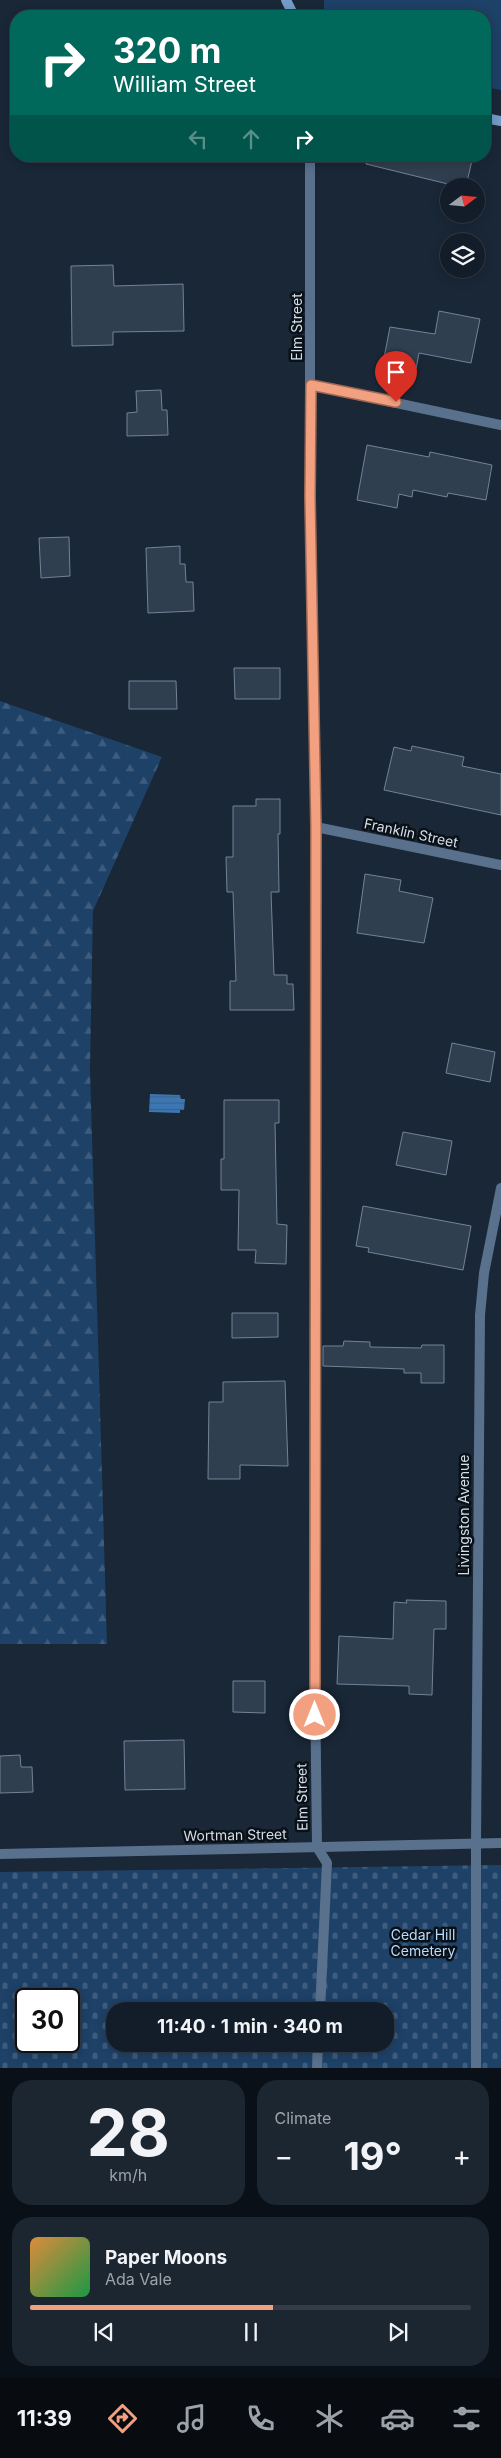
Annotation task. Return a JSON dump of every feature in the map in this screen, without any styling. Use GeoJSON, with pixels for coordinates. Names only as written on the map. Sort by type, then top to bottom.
{"type":"FeatureCollection","features":[{"type":"Feature","properties":{"kind":"street","name":"Elm Street"},"geometry":{"type":"LineString","coordinates":[[310,162],[310,497],[316,827],[314,1596],[317,1847]]}},
{"type":"Feature","properties":{"kind":"street"},"geometry":{"type":"LineString","coordinates":[[311,385],[501,425]]}},
{"type":"Feature","properties":{"kind":"street","name":"Franklin Street"},"geometry":{"type":"LineString","coordinates":[[316,827],[501,866]]}},
{"type":"Feature","properties":{"kind":"street","name":"Livingston Avenue"},"geometry":{"type":"LineString","coordinates":[[476,2068],[480,1315],[484,1273],[501,1188]]}},
{"type":"Feature","properties":{"kind":"street","name":"Wortman Street"},"geometry":{"type":"LineString","coordinates":[[0,1854],[501,1844]]}},
{"type":"Feature","properties":{"kind":"street"},"geometry":{"type":"LineString","coordinates":[[317,1847],[327,1863],[320,2002]]}},
{"type":"Feature","properties":{"kind":"street"},"geometry":{"type":"LineString","coordinates":[[317,2068],[318,2052]]}},
{"type":"Feature","properties":{"kind":"green space"},"geometry":{"type":"Polygon","coordinates":[[[324,0],[501,0],[501,90],[491,88],[491,10],[324,10],[324,0]]]}},
{"type":"Feature","properties":{"kind":"green space"},"geometry":{"type":"Polygon","coordinates":[[[0,701],[162,757],[93,911],[90,1069],[107,1644],[0,1644],[0,701]]]}},
{"type":"Feature","properties":{"kind":"green space","name":"Cedar Hill Cemetery"},"geometry":{"type":"Polygon","coordinates":[[[501,1865],[501,2068],[0,2068],[0,1872],[501,1865]]]}},
{"type":"Feature","properties":{"kind":"shaded area"},"geometry":{"type":"Polygon","coordinates":[[[150,1094],[180,1095],[181,1099],[185,1099],[184,1110],[180,1110],[180,1113],[149,1112],[150,1094]]]}},
{"type":"Feature","properties":{"kind":"building"},"geometry":{"type":"Polygon","coordinates":[[[366,162],[472,162],[468,178],[440,178],[440,182],[366,164],[366,162]]]}},
{"type":"Feature","properties":{"kind":"building"},"geometry":{"type":"Polygon","coordinates":[[[113,265],[114,286],[183,284],[184,331],[113,332],[113,345],[72,346],[71,266],[113,265]]]}},
{"type":"Feature","properties":{"kind":"building"},"geometry":{"type":"Polygon","coordinates":[[[439,311],[480,319],[471,363],[419,353],[416,369],[383,363],[390,327],[435,334],[439,311]]]}},
{"type":"Feature","properties":{"kind":"building"},"geometry":{"type":"Polygon","coordinates":[[[161,390],[162,410],[167,410],[168,435],[127,436],[127,413],[137,412],[136,391],[161,390]]]}},
{"type":"Feature","properties":{"kind":"building"},"geometry":{"type":"Polygon","coordinates":[[[367,445],[429,457],[430,452],[492,465],[486,500],[448,493],[447,497],[413,490],[412,497],[399,494],[397,508],[357,500],[367,445]]]}},
{"type":"Feature","properties":{"kind":"building"},"geometry":{"type":"Polygon","coordinates":[[[69,537],[70,576],[41,578],[39,538],[69,537]]]}},
{"type":"Feature","properties":{"kind":"building"},"geometry":{"type":"Polygon","coordinates":[[[180,546],[180,564],[185,564],[186,582],[193,582],[194,611],[148,613],[146,548],[180,546]]]}},
{"type":"Feature","properties":{"kind":"building"},"geometry":{"type":"Polygon","coordinates":[[[234,668],[280,668],[280,699],[235,699],[234,668]]]}},
{"type":"Feature","properties":{"kind":"building"},"geometry":{"type":"Polygon","coordinates":[[[129,681],[176,681],[177,709],[129,709],[129,681]]]}},
{"type":"Feature","properties":{"kind":"building"},"geometry":{"type":"Polygon","coordinates":[[[412,746],[464,757],[462,766],[501,774],[501,815],[384,790],[394,747],[411,751],[412,746]]]}},
{"type":"Feature","properties":{"kind":"building"},"geometry":{"type":"Polygon","coordinates":[[[256,799],[280,799],[280,834],[278,834],[279,892],[271,892],[274,975],[287,975],[287,984],[293,984],[294,1010],[230,1010],[230,981],[236,981],[233,892],[227,892],[226,857],[233,857],[233,806],[256,806],[256,799]]]}},
{"type":"Feature","properties":{"kind":"building"},"geometry":{"type":"Polygon","coordinates":[[[365,874],[401,880],[399,891],[433,898],[424,943],[357,933],[365,874]]]}},
{"type":"Feature","properties":{"kind":"building"},"geometry":{"type":"Polygon","coordinates":[[[452,1043],[495,1052],[490,1082],[446,1073],[452,1043]]]}},
{"type":"Feature","properties":{"kind":"building"},"geometry":{"type":"Polygon","coordinates":[[[224,1100],[279,1100],[279,1123],[275,1123],[277,1224],[287,1225],[286,1264],[255,1263],[256,1250],[238,1250],[239,1190],[221,1190],[221,1159],[224,1159],[224,1100]]]}},
{"type":"Feature","properties":{"kind":"building"},"geometry":{"type":"Polygon","coordinates":[[[403,1132],[452,1141],[446,1175],[396,1165],[403,1132]]]}},
{"type":"Feature","properties":{"kind":"building"},"geometry":{"type":"Polygon","coordinates":[[[363,1206],[471,1226],[463,1270],[368,1252],[369,1248],[356,1246],[363,1206]]]}},
{"type":"Feature","properties":{"kind":"building"},"geometry":{"type":"Polygon","coordinates":[[[232,1313],[278,1313],[278,1337],[232,1338],[232,1313]]]}},
{"type":"Feature","properties":{"kind":"building"},"geometry":{"type":"Polygon","coordinates":[[[344,1341],[370,1342],[370,1347],[421,1348],[422,1345],[444,1345],[444,1383],[421,1383],[421,1373],[404,1373],[404,1369],[323,1366],[323,1346],[343,1346],[344,1341]]]}},
{"type":"Feature","properties":{"kind":"building"},"geometry":{"type":"Polygon","coordinates":[[[285,1381],[288,1466],[240,1465],[240,1479],[208,1479],[209,1402],[223,1402],[223,1382],[285,1381]]]}},
{"type":"Feature","properties":{"kind":"building"},"geometry":{"type":"Polygon","coordinates":[[[406,1600],[446,1601],[446,1629],[434,1629],[432,1695],[409,1694],[409,1686],[337,1684],[339,1636],[393,1639],[394,1602],[407,1603],[406,1600]]]}},
{"type":"Feature","properties":{"kind":"building"},"geometry":{"type":"Polygon","coordinates":[[[233,1681],[265,1681],[265,1713],[233,1712],[233,1681]]]}},
{"type":"Feature","properties":{"kind":"building"},"geometry":{"type":"Polygon","coordinates":[[[184,1740],[185,1789],[125,1790],[124,1741],[184,1740]]]}},
{"type":"Feature","properties":{"kind":"building"},"geometry":{"type":"Polygon","coordinates":[[[20,1755],[21,1767],[32,1767],[33,1792],[0,1793],[0,1756],[20,1755]]]}},
{"type":"Feature","properties":{"kind":"route"},"geometry":{"type":"LineString","coordinates":[[315,1715],[317,1082],[314,630],[310,497],[311,385],[396,402]]}}]}
